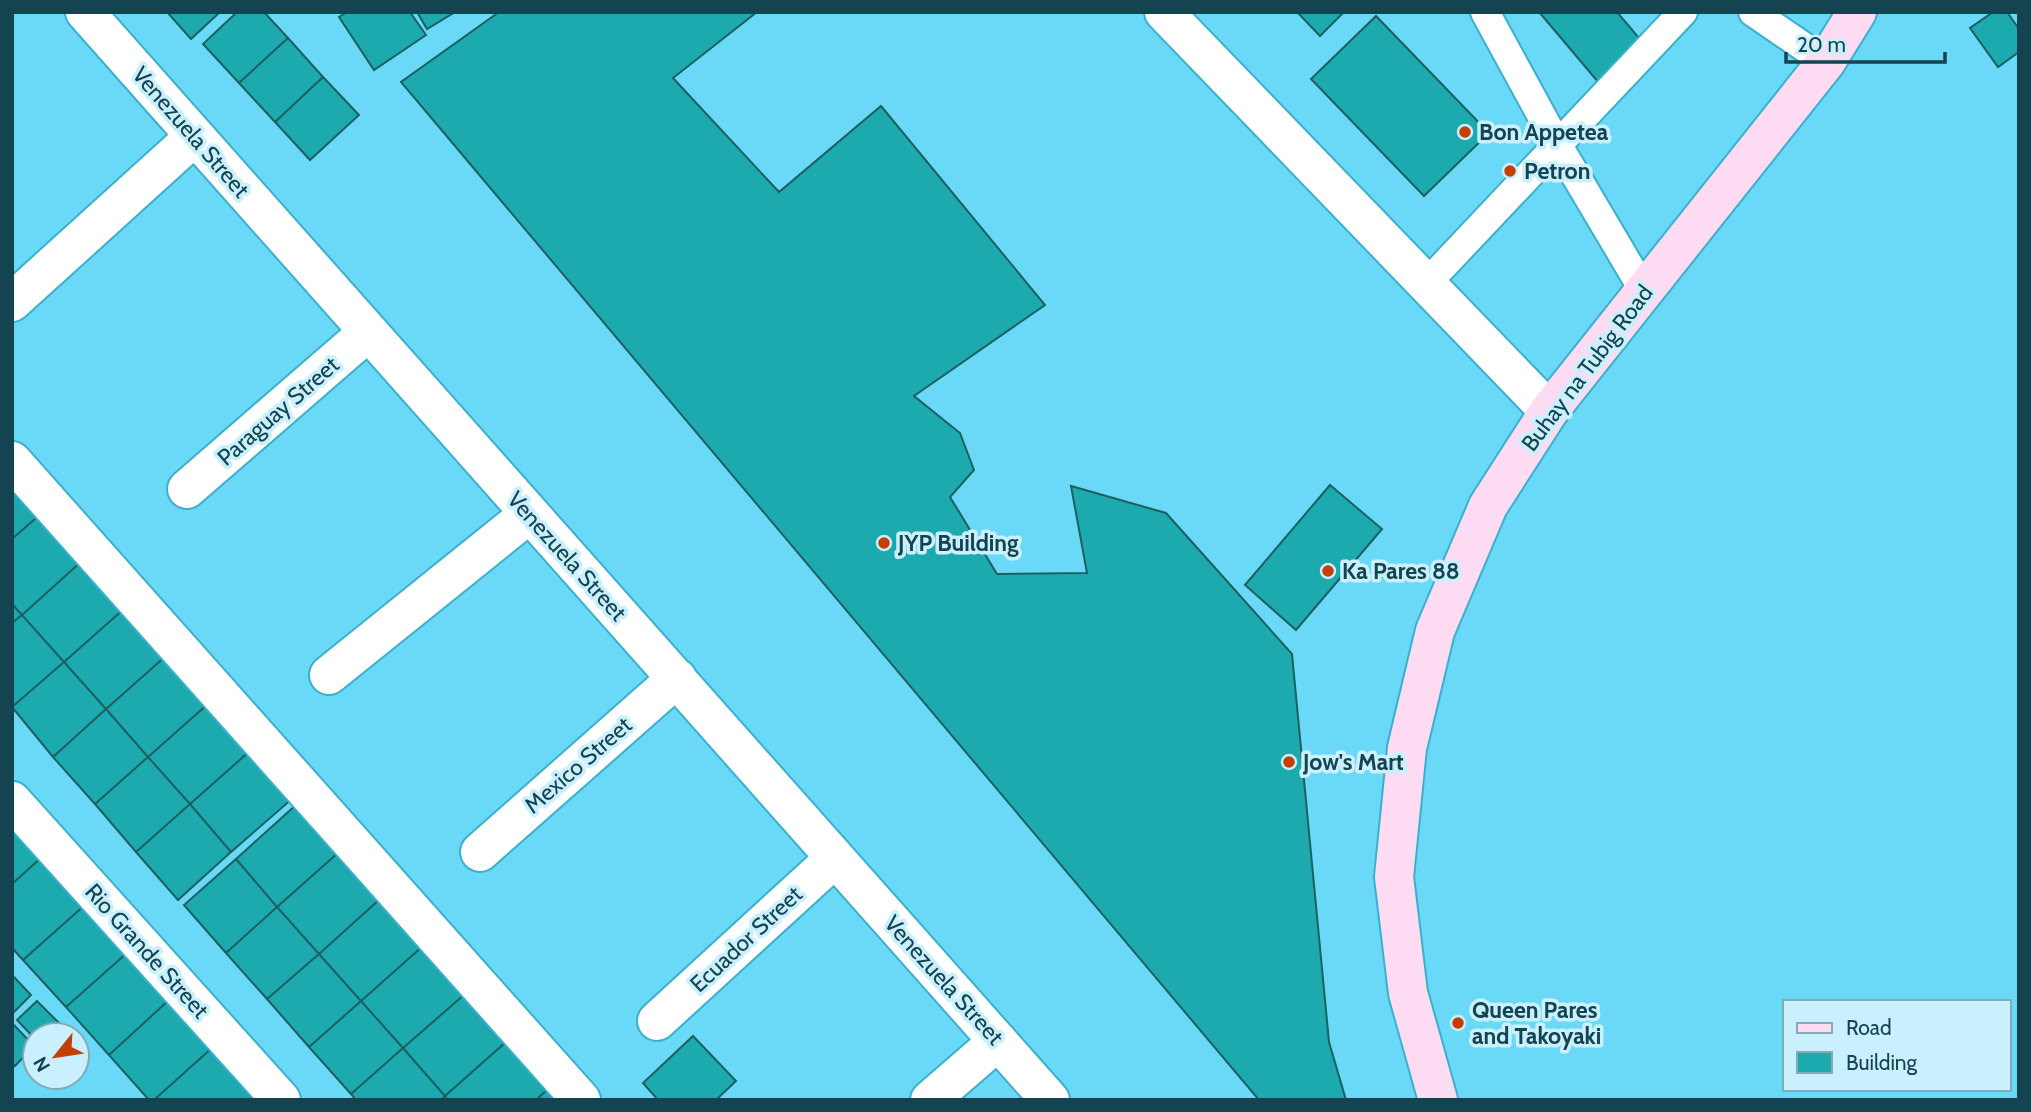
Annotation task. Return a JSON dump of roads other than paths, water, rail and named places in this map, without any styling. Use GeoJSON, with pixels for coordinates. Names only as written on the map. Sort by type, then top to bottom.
{"type":"FeatureCollection","features":[{"type":"Feature","properties":{"kind":"main road","name":"Buhay na Tubig Road"},"geometry":{"type":"LineString","coordinates":[[1438,1100],[1408,993],[1394,877],[1407,748],[1435,631],[1488,506],[1549,411],[1826,62],[1857,12]]}},
{"type":"Feature","properties":{"kind":"street","name":"Venezuela Street"},"geometry":{"type":"LineString","coordinates":[[85,12],[1051,1100]]}},
{"type":"Feature","properties":{"kind":"street"},"geometry":{"type":"LineString","coordinates":[[1164,12],[1549,411]]}},
{"type":"Feature","properties":{"kind":"street"},"geometry":{"type":"LineString","coordinates":[[12,302],[194,137]]}},
{"type":"Feature","properties":{"kind":"street","name":"Paraguay Street"},"geometry":{"type":"LineString","coordinates":[[187,489],[368,332]]}},
{"type":"Feature","properties":{"kind":"street"},"geometry":{"type":"LineString","coordinates":[[12,461],[581,1100]]}},
{"type":"Feature","properties":{"kind":"street"},"geometry":{"type":"LineString","coordinates":[[329,675],[529,514]]}},
{"type":"Feature","properties":{"kind":"street","name":"Mexico Street"},"geometry":{"type":"LineString","coordinates":[[480,852],[677,678]]}},
{"type":"Feature","properties":{"kind":"street","name":"Rio Grande Street"},"geometry":{"type":"LineString","coordinates":[[12,801],[281,1100]]}},
{"type":"Feature","properties":{"kind":"street","name":"Ecuador Street"},"geometry":{"type":"LineString","coordinates":[[657,1021],[835,858]]}},
{"type":"Feature","properties":{"kind":"street"},"geometry":{"type":"LineString","coordinates":[[930,1100],[998,1041]]}},
{"type":"Feature","properties":{"kind":"lane"},"geometry":{"type":"LineString","coordinates":[[1485,12],[1557,144],[1644,291]]}},
{"type":"Feature","properties":{"kind":"lane"},"geometry":{"type":"LineString","coordinates":[[1427,283],[1683,12]]}},
{"type":"Feature","properties":{"kind":"lane"},"geometry":{"type":"LineString","coordinates":[[1753,12],[1826,62]]}},
{"type":"Feature","properties":{"kind":"place","name":"Bon Appetea"},"geometry":{"type":"Point","coordinates":[1465,132]}},
{"type":"Feature","properties":{"kind":"place","name":"Petron"},"geometry":{"type":"Point","coordinates":[1510,171]}},
{"type":"Feature","properties":{"kind":"place","name":"JYP Building"},"geometry":{"type":"Point","coordinates":[884,543]}},
{"type":"Feature","properties":{"kind":"place","name":"Ka Pares 88"},"geometry":{"type":"Point","coordinates":[1328,571]}},
{"type":"Feature","properties":{"kind":"place","name":"Jow's Mart"},"geometry":{"type":"Point","coordinates":[1289,762]}},
{"type":"Feature","properties":{"kind":"place","name":"Queen Pares and Takoyaki"},"geometry":{"type":"Point","coordinates":[1458,1023]}}]}
